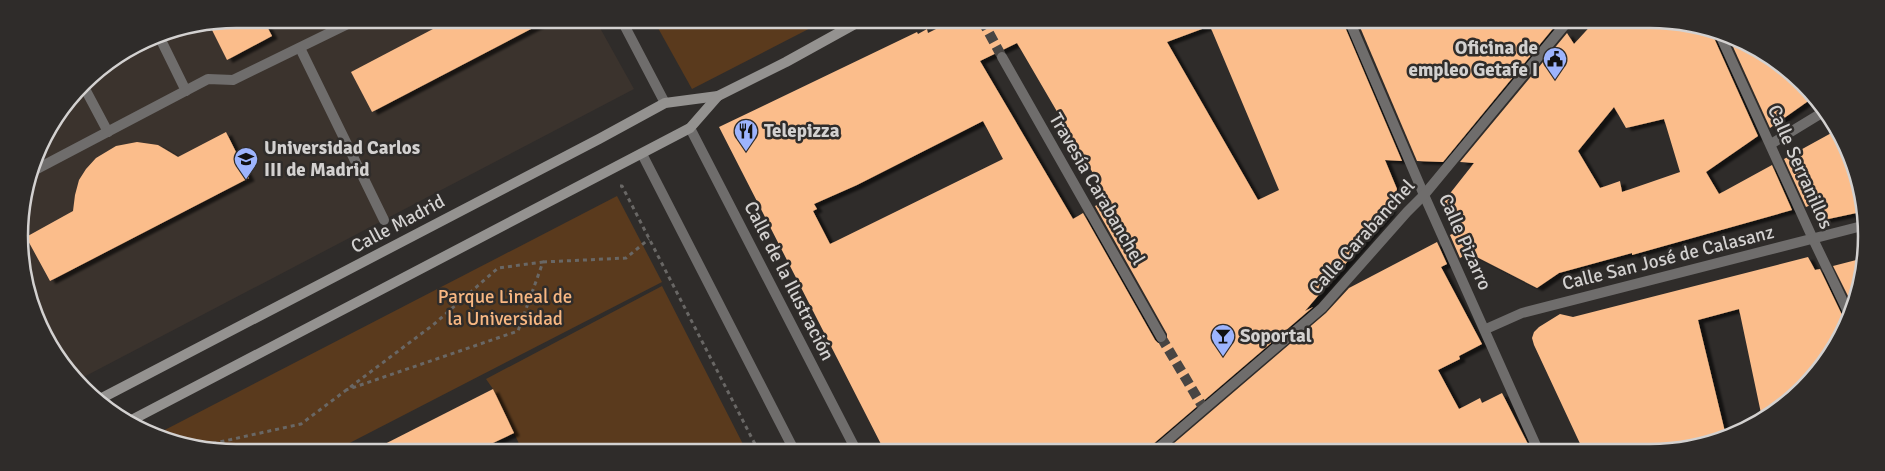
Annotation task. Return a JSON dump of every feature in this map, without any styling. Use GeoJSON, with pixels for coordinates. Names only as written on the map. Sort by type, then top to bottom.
{"type":"FeatureCollection","features":[{"type":"Feature","properties":{"kind":"street"},"geometry":{"type":"LineString","coordinates":[[39,168],[208,79],[233,80],[340,28]]}},
{"type":"Feature","properties":{"kind":"street"},"geometry":{"type":"LineString","coordinates":[[626,28],[665,103]]}},
{"type":"Feature","properties":{"kind":"street","name":"Calle Madrid"},"geometry":{"type":"LineString","coordinates":[[104,397],[590,144],[665,103],[718,96],[786,62],[848,28]]}},
{"type":"Feature","properties":{"kind":"street","name":"Calle Pizarro"},"geometry":{"type":"LineString","coordinates":[[1353,28],[1424,195],[1535,444]]}},
{"type":"Feature","properties":{"kind":"street","name":"Calle Carabanchel"},"geometry":{"type":"LineString","coordinates":[[1163,444],[1322,308],[1424,195],[1561,28]]}},
{"type":"Feature","properties":{"kind":"street"},"geometry":{"type":"LineString","coordinates":[[162,41],[186,91]]}},
{"type":"Feature","properties":{"kind":"street","name":"Calle Serranillos"},"geometry":{"type":"LineString","coordinates":[[1723,41],[1845,306]]}},
{"type":"Feature","properties":{"kind":"street"},"geometry":{"type":"LineString","coordinates":[[300,48],[384,220]]}},
{"type":"Feature","properties":{"kind":"street","name":"Travesía Carabanchel"},"geometry":{"type":"LineString","coordinates":[[1002,57],[1161,337]]}},
{"type":"Feature","properties":{"kind":"street"},"geometry":{"type":"LineString","coordinates":[[86,90],[108,132]]}},
{"type":"Feature","properties":{"kind":"street","name":"Calle Madrid"},"geometry":{"type":"LineString","coordinates":[[134,418],[690,128],[718,96]]}},
{"type":"Feature","properties":{"kind":"street"},"geometry":{"type":"LineString","coordinates":[[1771,144],[1819,115]]}},
{"type":"Feature","properties":{"kind":"street","name":"Calle de la Ilustración"},"geometry":{"type":"LineString","coordinates":[[690,128],[853,444]]}},
{"type":"Feature","properties":{"kind":"street"},"geometry":{"type":"LineString","coordinates":[[642,154],[791,444]]}},
{"type":"Feature","properties":{"kind":"street","name":"Calle San José de Calasanz"},"geometry":{"type":"LineString","coordinates":[[1486,330],[1522,313],[1857,227]]}},
{"type":"Feature","properties":{"kind":"path"},"geometry":{"type":"LineString","coordinates":[[613,190],[622,186],[755,444]]}},
{"type":"Feature","properties":{"kind":"path"},"geometry":{"type":"LineString","coordinates":[[217,443],[301,424],[433,325],[498,268],[543,262],[626,258],[649,239]]}},
{"type":"Feature","properties":{"kind":"path"},"geometry":{"type":"LineString","coordinates":[[346,390],[518,331],[543,262]]}},
{"type":"Feature","properties":{"kind":"shaded area","name":"Universidad Carlos III de Madrid"},"geometry":{"type":"Polygon","coordinates":[[[222,28],[600,28],[634,89],[83,377],[55,340],[43,315],[31,276],[28,222],[31,195],[43,156],[55,132],[70,109],[88,88],[131,55],[156,43],[195,31],[222,28]]]}},
{"type":"Feature","properties":{"kind":"green space"},"geometry":{"type":"Polygon","coordinates":[[[658,28],[810,28],[692,89],[658,28]]]}},
{"type":"Feature","properties":{"kind":"green space","name":"Parque Lineal de la Universidad"},"geometry":{"type":"Polygon","coordinates":[[[617,196],[662,282],[348,444],[236,444],[208,442],[164,430],[617,196]]]}},
{"type":"Feature","properties":{"kind":"green space"},"geometry":{"type":"Polygon","coordinates":[[[662,286],[743,444],[519,444],[493,389],[486,379],[662,286]]]}},
{"type":"Feature","properties":{"kind":"building"},"geometry":{"type":"Polygon","coordinates":[[[268,28],[272,36],[227,60],[211,29],[268,28]]]}},
{"type":"Feature","properties":{"kind":"building"},"geometry":{"type":"Polygon","coordinates":[[[435,28],[533,28],[372,112],[351,72],[435,28]]]}},
{"type":"Feature","properties":{"kind":"building"},"geometry":{"type":"Polygon","coordinates":[[[938,28],[1205,28],[1167,42],[1258,200],[1279,190],[1211,28],[1345,28],[1402,161],[1385,160],[1397,189],[1389,213],[1305,311],[1313,307],[1153,444],[881,444],[719,127],[917,32],[918,34],[927,29],[928,33],[938,28]],[[1017,43],[980,61],[1073,219],[1083,213],[1155,340],[1158,343],[1164,343],[1167,340],[1167,334],[1095,206],[1108,199],[1017,43]],[[983,121],[857,185],[814,204],[817,209],[813,211],[830,244],[1003,159],[983,121]]]}},
{"type":"Feature","properties":{"kind":"building"},"geometry":{"type":"Polygon","coordinates":[[[1360,28],[1553,28],[1443,162],[1417,161],[1360,28]]]}},
{"type":"Feature","properties":{"kind":"building"},"geometry":{"type":"Polygon","coordinates":[[[1589,28],[1677,29],[1714,38],[1758,136],[1706,172],[1719,194],[1772,165],[1792,210],[1632,255],[1632,253],[1559,273],[1537,288],[1469,253],[1460,258],[1450,235],[1458,231],[1444,201],[1474,163],[1460,162],[1567,33],[1574,44],[1589,28]],[[1614,107],[1578,151],[1600,188],[1620,181],[1622,192],[1680,172],[1664,119],[1626,128],[1614,107]]]}},
{"type":"Feature","properties":{"kind":"building"},"geometry":{"type":"Polygon","coordinates":[[[1732,44],[1754,55],[1776,70],[1808,101],[1770,128],[1732,44]]]}},
{"type":"Feature","properties":{"kind":"building"},"geometry":{"type":"Polygon","coordinates":[[[226,132],[249,178],[50,281],[28,241],[28,236],[73,211],[79,180],[96,158],[116,146],[137,142],[158,145],[178,157],[226,132]]]}},
{"type":"Feature","properties":{"kind":"building"},"geometry":{"type":"Polygon","coordinates":[[[1831,133],[1842,156],[1854,195],[1856,213],[1819,221],[1811,205],[1806,207],[1784,159],[1831,133]]]}},
{"type":"Feature","properties":{"kind":"building"},"geometry":{"type":"Polygon","coordinates":[[[1437,242],[1447,264],[1441,267],[1482,344],[1459,356],[1460,359],[1438,370],[1459,409],[1480,398],[1482,403],[1502,393],[1528,444],[1173,444],[1326,313],[1349,288],[1437,242]]]}},
{"type":"Feature","properties":{"kind":"building"},"geometry":{"type":"Polygon","coordinates":[[[1808,257],[1815,270],[1820,269],[1842,315],[1830,340],[1806,373],[1787,392],[1761,411],[1739,309],[1698,320],[1724,429],[1690,440],[1650,444],[1580,444],[1532,338],[1534,332],[1539,327],[1560,314],[1573,317],[1808,257]]]}},
{"type":"Feature","properties":{"kind":"building"},"geometry":{"type":"Polygon","coordinates":[[[1856,260],[1848,296],[1833,266],[1856,260]]]}},
{"type":"Feature","properties":{"kind":"building"},"geometry":{"type":"Polygon","coordinates":[[[493,389],[514,433],[491,444],[385,444],[493,389]]]}},
{"type":"Feature","properties":{"kind":"tunnel"},"geometry":{"type":"LineString","coordinates":[[986,28],[1002,57]]}},
{"type":"Feature","properties":{"kind":"tunnel"},"geometry":{"type":"LineString","coordinates":[[1161,337],[1204,409]]}},
{"type":"Feature","properties":{"kind":"place","name":"Oficina de empleo Getafe I"},"geometry":{"type":"Point","coordinates":[1555,80]}},
{"type":"Feature","properties":{"kind":"place","name":"Telepizza"},"geometry":{"type":"Point","coordinates":[746,152]}},
{"type":"Feature","properties":{"kind":"place","name":"Universidad Carlos III de Madrid"},"geometry":{"type":"Point","coordinates":[246,180]}},
{"type":"Feature","properties":{"kind":"place","name":"Soportal"},"geometry":{"type":"Point","coordinates":[1223,357]}}]}
